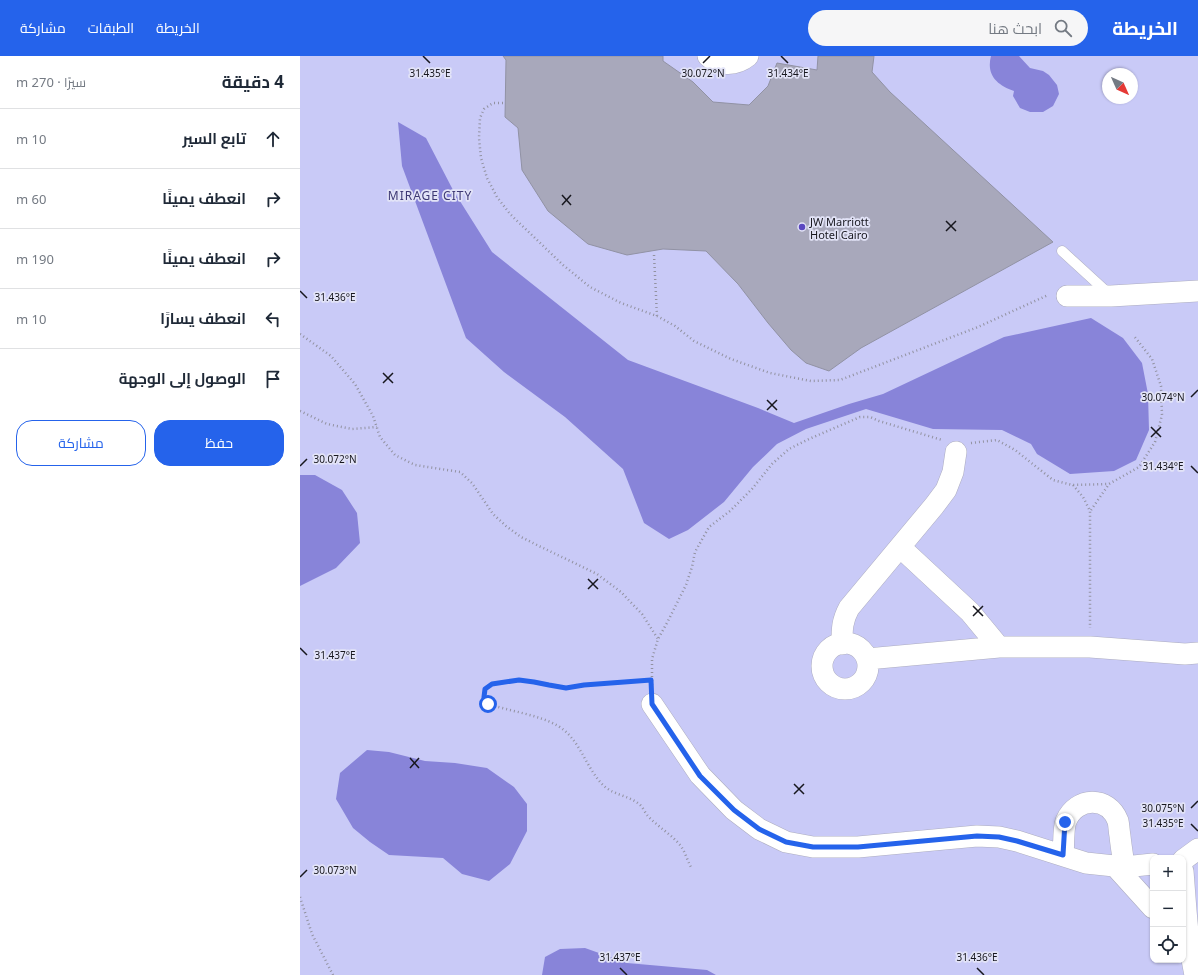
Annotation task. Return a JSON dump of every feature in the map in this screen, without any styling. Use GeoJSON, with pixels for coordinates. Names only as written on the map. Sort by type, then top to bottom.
{"type":"FeatureCollection","features":[{"type":"Feature","properties":{"kind":"street"},"geometry":{"type":"LineString","coordinates":[[708,56],[712,60],[726,64],[742,61],[748,56]]}},
{"type":"Feature","properties":{"kind":"street"},"geometry":{"type":"LineString","coordinates":[[1059,295],[1111,296],[1198,291]]}},
{"type":"Feature","properties":{"kind":"street"},"geometry":{"type":"LineString","coordinates":[[842,644],[842,625],[849,608],[946,490],[953,472],[957,445]]}},
{"type":"Feature","properties":{"kind":"street"},"geometry":{"type":"LineString","coordinates":[[900,547],[970,612],[999,647]]}},
{"type":"Feature","properties":{"kind":"street"},"geometry":{"type":"LineString","coordinates":[[842,644],[850,644],[857,647],[863,652],[867,659],[868,667],[866,675],[856,686],[849,689],[841,689],[833,686],[827,681],[822,666],[824,658],[828,652],[834,647],[842,644]]}},
{"type":"Feature","properties":{"kind":"street"},"geometry":{"type":"LineString","coordinates":[[867,659],[999,647],[1090,647],[1195,652]]}},
{"type":"Feature","properties":{"kind":"street"},"geometry":{"type":"LineString","coordinates":[[652,704],[700,776],[734,810],[759,829],[786,842],[813,847],[858,847],[977,836],[992,836],[1017,841],[1086,863],[1120,867],[1150,864]]}},
{"type":"Feature","properties":{"kind":"street"},"geometry":{"type":"LineString","coordinates":[[1063,855],[1065,822],[1075,808],[1084,803],[1096,802],[1105,806],[1111,810],[1118,821],[1120,867],[1150,904]]}},
{"type":"Feature","properties":{"kind":"street"},"geometry":{"type":"LineString","coordinates":[[1186,858],[1198,849]]}},
{"type":"Feature","properties":{"kind":"street"},"geometry":{"type":"LineString","coordinates":[[1184,891],[1186,927]]}},
{"type":"Feature","properties":{"kind":"street"},"geometry":{"type":"LineString","coordinates":[[1186,948],[1196,975]]}},
{"type":"Feature","properties":{"kind":"lane"},"geometry":{"type":"LineString","coordinates":[[1062,251],[1111,296]]}},
{"type":"Feature","properties":{"kind":"path"},"geometry":{"type":"LineString","coordinates":[[503,103],[493,103],[484,108],[480,118],[478,138],[481,158],[487,178],[497,197],[510,214],[563,265],[590,286],[621,303],[657,316],[675,326],[694,341],[737,362],[770,373],[811,381],[840,380],[1059,295]]}},
{"type":"Feature","properties":{"kind":"path"},"geometry":{"type":"LineString","coordinates":[[654,255],[657,316]]}},
{"type":"Feature","properties":{"kind":"path"},"geometry":{"type":"LineString","coordinates":[[300,334],[331,356],[356,384],[373,416],[380,438],[395,455],[415,465],[460,472],[472,483],[493,514],[506,526],[521,537],[597,574],[621,592],[642,614],[658,639]]}},
{"type":"Feature","properties":{"kind":"path"},"geometry":{"type":"LineString","coordinates":[[1090,511],[1109,484],[1139,467],[1155,442],[1162,414],[1161,386],[1152,359],[1134,336]]}},
{"type":"Feature","properties":{"kind":"path"},"geometry":{"type":"LineString","coordinates":[[300,411],[327,424],[352,429],[377,427]]}},
{"type":"Feature","properties":{"kind":"path"},"geometry":{"type":"LineString","coordinates":[[652,704],[652,659],[658,639],[686,585],[695,552],[709,527],[730,511],[752,489],[772,464],[789,449],[809,438],[860,417],[870,417],[957,445],[997,440],[1015,450],[1053,480],[1072,485],[1109,484]]}},
{"type":"Feature","properties":{"kind":"path"},"geometry":{"type":"LineString","coordinates":[[1072,485],[1083,497],[1090,511],[1090,647]]}},
{"type":"Feature","properties":{"kind":"path"},"geometry":{"type":"LineString","coordinates":[[651,680],[584,685],[566,688],[534,682],[512,681],[492,684],[485,689],[484,697],[488,704],[538,718],[558,726],[574,740],[594,775],[603,785],[614,793],[627,797],[640,804],[648,816],[664,829],[680,846],[691,867]]}},
{"type":"Feature","properties":{"kind":"path"},"geometry":{"type":"LineString","coordinates":[[300,897],[312,934],[333,975]]}},
{"type":"Feature","properties":{"kind":"shaded area"},"geometry":{"type":"Polygon","coordinates":[[[300,56],[1198,56],[1198,975],[300,975],[300,56]]]}},
{"type":"Feature","properties":{"kind":"shaded area"},"geometry":{"type":"Polygon","coordinates":[[[991,56],[1019,56],[1030,68],[1043,71],[1049,75],[1057,85],[1059,94],[1053,106],[1043,112],[1030,112],[1020,108],[1013,96],[1014,91],[1003,86],[994,78],[990,69],[991,56]]]}},
{"type":"Feature","properties":{"kind":"shaded area"},"geometry":{"type":"Polygon","coordinates":[[[398,122],[426,138],[453,190],[492,252],[628,360],[758,408],[794,423],[883,394],[1004,337],[1091,318],[1123,338],[1142,363],[1148,394],[1149,430],[1136,460],[1114,471],[1070,474],[1037,454],[1031,444],[1002,430],[933,429],[866,409],[806,429],[777,444],[753,467],[724,502],[688,530],[669,539],[644,523],[623,469],[565,417],[504,372],[466,338],[402,166],[398,122]]]}},
{"type":"Feature","properties":{"kind":"shaded area"},"geometry":{"type":"Polygon","coordinates":[[[300,475],[315,475],[342,490],[357,513],[360,543],[336,568],[300,586],[300,475]]]}},
{"type":"Feature","properties":{"kind":"shaded area"},"geometry":{"type":"Polygon","coordinates":[[[367,750],[389,752],[425,761],[455,763],[487,768],[514,787],[527,804],[527,831],[510,864],[489,881],[462,874],[443,858],[389,855],[370,842],[353,828],[336,799],[340,773],[367,750]]]}},
{"type":"Feature","properties":{"kind":"shaded area"},"geometry":{"type":"Polygon","coordinates":[[[585,948],[627,963],[707,970],[716,975],[542,975],[545,957],[560,949],[585,948]]]}},
{"type":"Feature","properties":{"kind":"building","name":"JW Marriott Hotel Cairo"},"geometry":{"type":"Polygon","coordinates":[[[503,56],[663,56],[663,61],[693,82],[713,102],[749,105],[768,86],[777,63],[817,70],[818,56],[874,56],[872,72],[890,92],[1053,242],[861,348],[829,371],[806,363],[791,350],[738,284],[706,251],[663,249],[627,255],[588,244],[548,211],[522,170],[518,128],[505,117],[506,60],[503,56]]]}},
{"type":"Feature","properties":{"kind":"place","name":"JW Marriott Hotel Cairo"},"geometry":{"type":"Point","coordinates":[802,227]}},
{"type":"Feature","properties":{"kind":"district","name":"MIRAGE CITY"},"geometry":{"type":"Point","coordinates":[430,195]}},
{"type":"Feature","properties":{"kind":"route"},"geometry":{"type":"LineString","coordinates":[[488,704],[484,697],[485,689],[492,684],[519,680],[566,688],[584,685],[651,680],[652,704],[700,776],[734,810],[759,829],[786,842],[813,847],[858,847],[977,836],[999,837],[1063,855],[1065,822]]}}]}
